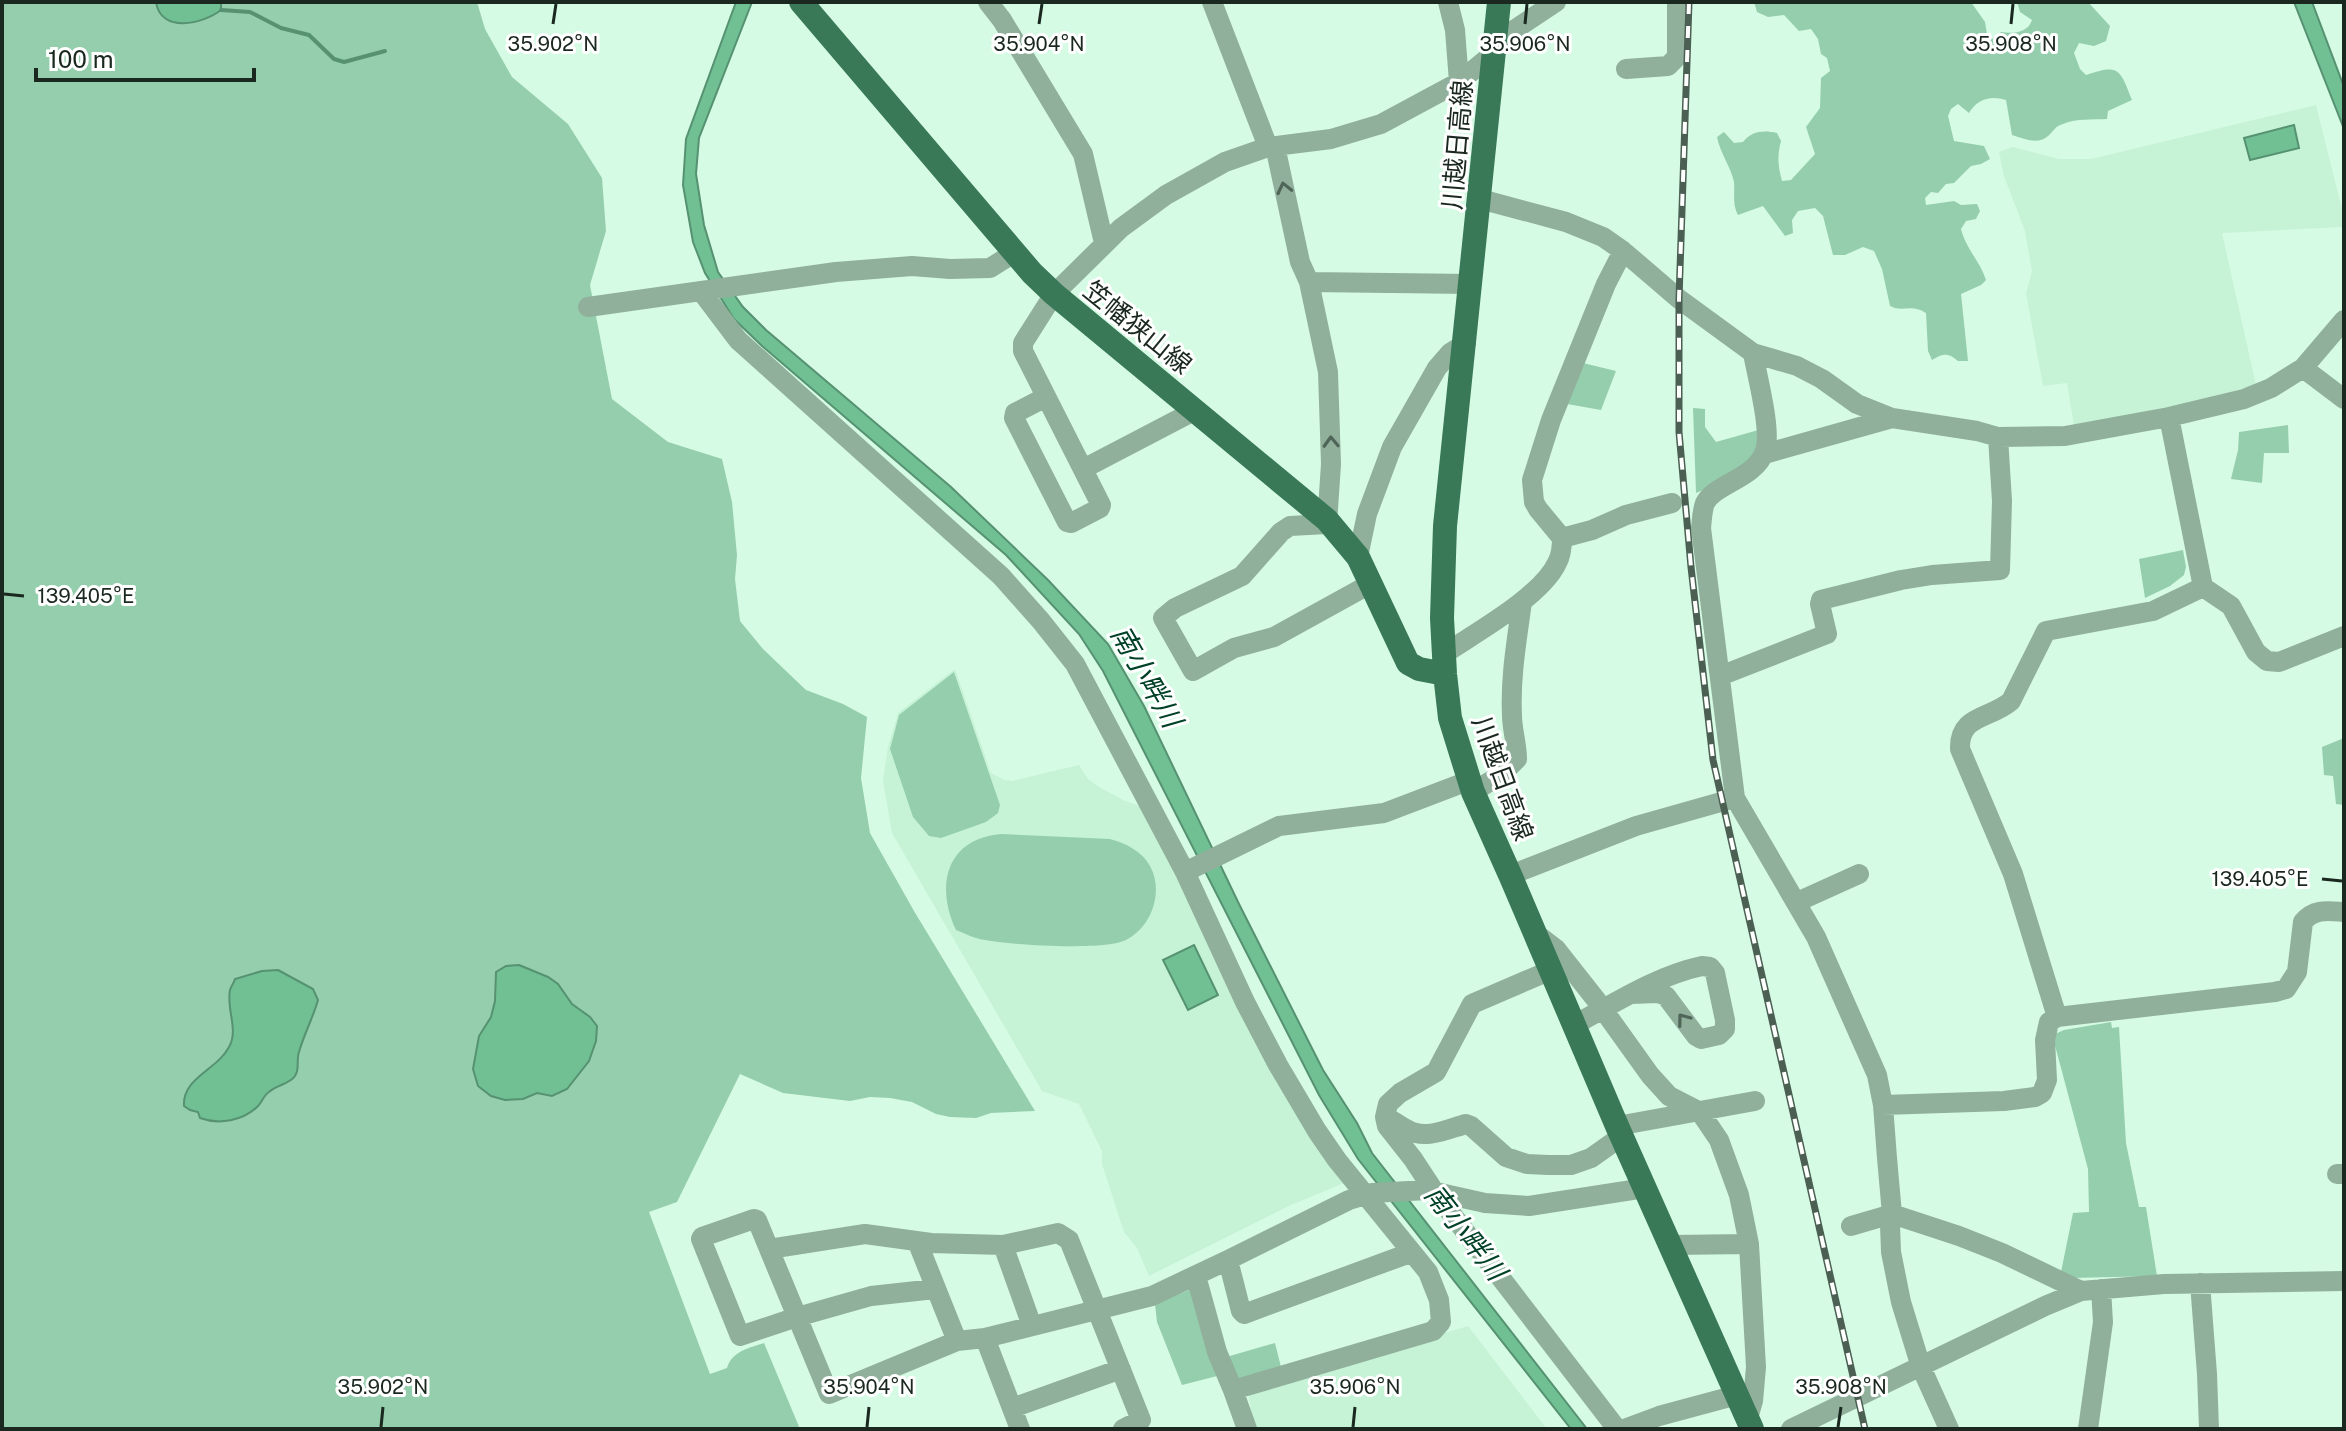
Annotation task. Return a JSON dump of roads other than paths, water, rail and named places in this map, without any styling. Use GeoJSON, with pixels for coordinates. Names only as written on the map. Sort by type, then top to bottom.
{"type":"FeatureCollection","features":[{"type":"Feature","properties":{"kind":"main road","name":"笠幡狭山線"},"geometry":{"type":"LineString","coordinates":[[801,2],[1014,253],[1054,294],[1327,520],[1358,557],[1408,663],[1419,669],[1444,664]]}},
{"type":"Feature","properties":{"kind":"main road","name":"川越日高線"},"geometry":{"type":"LineString","coordinates":[[1499,2],[1445,526],[1442,618],[1450,718],[1470,786],[1750,1424]]}},
{"type":"Feature","properties":{"kind":"street"},"geometry":{"type":"LineString","coordinates":[[988,2],[1083,154],[1104,243]]}},
{"type":"Feature","properties":{"kind":"street"},"geometry":{"type":"LineString","coordinates":[[1212,2],[1271,146],[1300,262],[1309,282],[1328,372],[1331,464],[1327,524],[1290,526],[1242,576],[1163,616],[1193,671],[1234,648],[1274,637],[1370,584]]}},
{"type":"Feature","properties":{"kind":"street"},"geometry":{"type":"LineString","coordinates":[[1448,2],[1455,30],[1459,82]]}},
{"type":"Feature","properties":{"kind":"street"},"geometry":{"type":"LineString","coordinates":[[1046,397],[1015,413],[1014,418],[1067,522],[1071,523],[1101,505],[1023,351],[1023,343],[1054,294],[1104,243],[1166,195],[1225,162],[1271,146],[1331,139],[1381,124],[1459,82],[1494,53],[1508,34],[1556,2]]}},
{"type":"Feature","properties":{"kind":"street"},"geometry":{"type":"LineString","coordinates":[[1626,69],[1668,66],[1677,57],[1677,2]]}},
{"type":"Feature","properties":{"kind":"street"},"geometry":{"type":"LineString","coordinates":[[1480,199],[1566,222],[1603,237],[1679,299],[1753,353],[1797,366],[1857,404],[1892,418],[1998,437],[2065,436],[2169,417],[2244,399],[2271,388],[2303,368],[2344,320]]}},
{"type":"Feature","properties":{"kind":"street"},"geometry":{"type":"LineString","coordinates":[[1562,538],[1534,502],[1532,480],[1551,420],[1606,284],[1623,251]]}},
{"type":"Feature","properties":{"kind":"street"},"geometry":{"type":"LineString","coordinates":[[588,307],[836,272],[912,266],[990,268],[1014,253]]}},
{"type":"Feature","properties":{"kind":"street"},"geometry":{"type":"LineString","coordinates":[[1309,282],[1471,284]]}},
{"type":"Feature","properties":{"kind":"street"},"geometry":{"type":"LineString","coordinates":[[705,291],[738,340],[1001,576],[1075,664],[1188,870],[1245,1002],[1278,1065],[1317,1131],[1428,1272],[1439,1300],[1441,1322],[1433,1331],[1233,1390]]}},
{"type":"Feature","properties":{"kind":"street"},"geometry":{"type":"LineString","coordinates":[[1358,557],[1367,514],[1392,447],[1437,368],[1450,353],[1466,343]]}},
{"type":"Feature","properties":{"kind":"street"},"geometry":{"type":"LineString","coordinates":[[1753,353],[1767,428],[1764,454]]}},
{"type":"Feature","properties":{"kind":"street"},"geometry":{"type":"LineString","coordinates":[[2303,368],[2344,399]]}},
{"type":"Feature","properties":{"kind":"street"},"geometry":{"type":"LineString","coordinates":[[1083,469],[1196,410]]}},
{"type":"Feature","properties":{"kind":"street"},"geometry":{"type":"LineString","coordinates":[[2169,417],[2203,587],[2231,606],[2256,652],[2267,661],[2279,662],[2344,636]]}},
{"type":"Feature","properties":{"kind":"street"},"geometry":{"type":"LineString","coordinates":[[1892,418],[1764,454],[1741,478],[1713,494],[1706,502],[1701,528],[1735,798],[1816,937],[1877,1075],[1883,1105],[1892,1214],[1891,1252],[1901,1302],[1921,1367],[1949,1429]]}},
{"type":"Feature","properties":{"kind":"street"},"geometry":{"type":"LineString","coordinates":[[1720,676],[1835,633],[1820,604],[1821,600],[1901,580],[2000,570],[2002,501],[1998,437]]}},
{"type":"Feature","properties":{"kind":"street"},"geometry":{"type":"LineString","coordinates":[[1562,538],[1592,530],[1626,515],[1672,503]]}},
{"type":"Feature","properties":{"kind":"street"},"geometry":{"type":"LineString","coordinates":[[1444,664],[1545,581],[1557,563],[1562,538]]}},
{"type":"Feature","properties":{"kind":"street"},"geometry":{"type":"LineString","coordinates":[[2057,1017],[2013,874],[1960,749],[1959,738],[1967,725],[2001,710],[2011,701],[2046,631],[2153,611],[2203,587]]}},
{"type":"Feature","properties":{"kind":"street"},"geometry":{"type":"LineString","coordinates":[[1188,870],[1279,826],[1384,813],[1502,774],[1517,759],[1512,717],[1522,602]]}},
{"type":"Feature","properties":{"kind":"street"},"geometry":{"type":"LineString","coordinates":[[1511,877],[1636,826],[1735,798]]}},
{"type":"Feature","properties":{"kind":"street"},"geometry":{"type":"LineString","coordinates":[[1797,902],[1859,874]]}},
{"type":"Feature","properties":{"kind":"street"},"geometry":{"type":"LineString","coordinates":[[1883,1105],[2035,1097],[2042,1093],[2047,1080],[2046,1028],[2057,1017],[2286,989],[2297,972],[2303,922],[2308,916],[2323,911],[2344,912]]}},
{"type":"Feature","properties":{"kind":"street"},"geometry":{"type":"LineString","coordinates":[[1535,933],[1556,949],[1631,1051],[1669,1096],[1700,1112],[1719,1140],[1739,1195],[1749,1244],[1756,1367],[1750,1424]]}},
{"type":"Feature","properties":{"kind":"street"},"geometry":{"type":"LineString","coordinates":[[1574,1025],[1631,994],[1666,977],[1697,967],[1710,967],[1715,973],[1725,1029],[1719,1035],[1701,1039],[1666,996],[1658,993],[1631,994]]}},
{"type":"Feature","properties":{"kind":"street"},"geometry":{"type":"LineString","coordinates":[[1551,970],[1472,1004],[1436,1072],[1400,1093],[1388,1104],[1385,1117],[1387,1126],[1413,1159],[1431,1190],[1617,1429]]}},
{"type":"Feature","properties":{"kind":"street"},"geometry":{"type":"LineString","coordinates":[[1385,1117],[1408,1130],[1431,1135],[1466,1124],[1506,1157],[1527,1164],[1571,1165],[1591,1158],[1620,1131],[1755,1101]]}},
{"type":"Feature","properties":{"kind":"street"},"geometry":{"type":"LineString","coordinates":[[935,1289],[871,1296],[797,1317],[740,1336],[701,1239],[757,1220],[797,1317],[829,1394],[957,1341],[985,1338],[1138,1301],[1196,1276],[1287,1229],[1368,1194],[1431,1190],[1485,1203],[1529,1206],[1645,1188]]}},
{"type":"Feature","properties":{"kind":"street"},"geometry":{"type":"LineString","coordinates":[[1851,1226],[1892,1214],[1993,1249],[2091,1290],[2103,1322],[2088,1429]]}},
{"type":"Feature","properties":{"kind":"street"},"geometry":{"type":"LineString","coordinates":[[769,1249],[865,1234],[917,1241],[1003,1245],[1058,1233],[1069,1240],[1141,1420],[1123,1429]]}},
{"type":"Feature","properties":{"kind":"street"},"geometry":{"type":"LineString","coordinates":[[917,1241],[957,1341]]}},
{"type":"Feature","properties":{"kind":"street"},"geometry":{"type":"LineString","coordinates":[[1671,1245],[1749,1244]]}},
{"type":"Feature","properties":{"kind":"street"},"geometry":{"type":"LineString","coordinates":[[1003,1245],[1032,1326]]}},
{"type":"Feature","properties":{"kind":"street"},"geometry":{"type":"LineString","coordinates":[[1228,1260],[1244,1314],[1410,1253]]}},
{"type":"Feature","properties":{"kind":"street"},"geometry":{"type":"LineString","coordinates":[[1196,1276],[1217,1352],[1247,1429]]}},
{"type":"Feature","properties":{"kind":"street"},"geometry":{"type":"LineString","coordinates":[[1791,1429],[2045,1306],[2091,1290],[2200,1283],[2344,1281]]}},
{"type":"Feature","properties":{"kind":"street"},"geometry":{"type":"LineString","coordinates":[[2200,1283],[2209,1429]]}},
{"type":"Feature","properties":{"kind":"street"},"geometry":{"type":"LineString","coordinates":[[985,1338],[1020,1429]]}},
{"type":"Feature","properties":{"kind":"street"},"geometry":{"type":"LineString","coordinates":[[1012,1408],[1121,1369]]}},
{"type":"Feature","properties":{"kind":"street"},"geometry":{"type":"LineString","coordinates":[[1624,1429],[1737,1395]]}},
{"type":"Feature","properties":{"kind":"waterway"},"geometry":{"type":"LineString","coordinates":[[221,10],[250,12],[281,28],[309,35],[334,59],[344,62],[385,51]]}},
{"type":"Feature","properties":{"kind":"railway"},"geometry":{"type":"LineString","coordinates":[[1689,2],[1679,299],[1679,432],[1713,760],[1865,1429]]}},
{"type":"Feature","properties":{"kind":"water label","name":"南小畔川"},"geometry":{"type":"Point","coordinates":[1147,676]}},
{"type":"Feature","properties":{"kind":"water label","name":"南小畔川"},"geometry":{"type":"Point","coordinates":[1466,1232]}}]}
